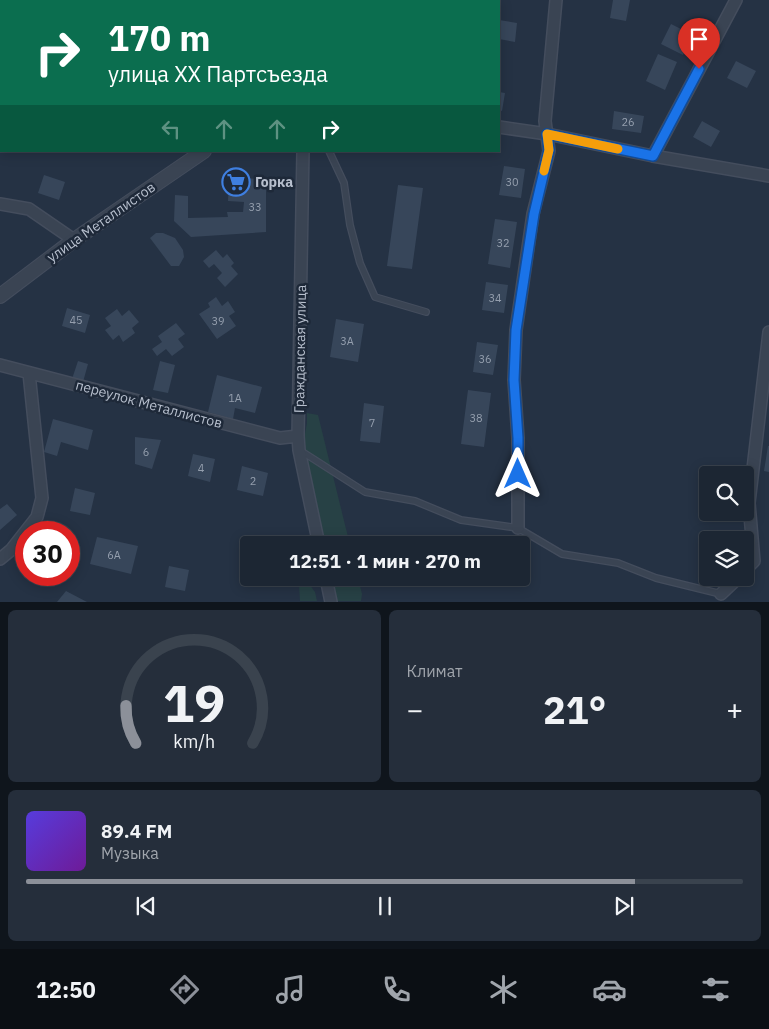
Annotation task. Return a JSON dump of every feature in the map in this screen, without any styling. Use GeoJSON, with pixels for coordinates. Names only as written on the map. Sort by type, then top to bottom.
{"type":"FeatureCollection","features":[{"type":"Feature","properties":{"kind":"street"},"geometry":{"type":"LineString","coordinates":[[518,528],[518,438],[514,380],[516,330],[534,214],[549,150],[546,121],[556,0]]}},
{"type":"Feature","properties":{"kind":"street"},"geometry":{"type":"LineString","coordinates":[[653,156],[736,0]]}},
{"type":"Feature","properties":{"kind":"street"},"geometry":{"type":"LineString","coordinates":[[500,127],[547,134],[653,156],[769,176]]}},
{"type":"Feature","properties":{"kind":"street","name":"улица Металлистов"},"geometry":{"type":"LineString","coordinates":[[0,296],[74,240],[203,152]]}},
{"type":"Feature","properties":{"kind":"street","name":"Гражданская улица"},"geometry":{"type":"LineString","coordinates":[[304,152],[298,436],[299,450],[317,536]]}},
{"type":"Feature","properties":{"kind":"street"},"geometry":{"type":"LineString","coordinates":[[0,204],[29,208],[74,240]]}},
{"type":"Feature","properties":{"kind":"street"},"geometry":{"type":"LineString","coordinates":[[751,531],[749,503],[769,332]]}},
{"type":"Feature","properties":{"kind":"street","name":"переулок Металлистов"},"geometry":{"type":"LineString","coordinates":[[0,366],[280,438],[298,436]]}},
{"type":"Feature","properties":{"kind":"street"},"geometry":{"type":"LineString","coordinates":[[0,559],[11,550],[37,517],[42,498],[30,373]]}},
{"type":"Feature","properties":{"kind":"street"},"geometry":{"type":"LineString","coordinates":[[328,586],[331,602]]}},
{"type":"Feature","properties":{"kind":"street"},"geometry":{"type":"LineString","coordinates":[[721,594],[730,586]]}},
{"type":"Feature","properties":{"kind":"lane"},"geometry":{"type":"LineString","coordinates":[[329,152],[344,183],[350,225],[360,263],[375,297],[426,312]]}},
{"type":"Feature","properties":{"kind":"lane"},"geometry":{"type":"LineString","coordinates":[[299,450],[364,492],[415,501],[461,520],[518,528],[562,554],[618,563],[656,578],[721,594]]}},
{"type":"Feature","properties":{"kind":"green space"},"geometry":{"type":"Polygon","coordinates":[[[307,413],[318,415],[348,536],[320,536],[302,450],[307,413]]]}},
{"type":"Feature","properties":{"kind":"green space"},"geometry":{"type":"Polygon","coordinates":[[[299,586],[311,586],[315,592],[317,601],[300,601],[299,586]]]}},
{"type":"Feature","properties":{"kind":"green space"},"geometry":{"type":"Polygon","coordinates":[[[331,586],[360,586],[361,601],[337,601],[331,586]]]}},
{"type":"Feature","properties":{"kind":"building"},"geometry":{"type":"Polygon","coordinates":[[[613,0],[630,0],[626,21],[610,18],[613,0]]]}},
{"type":"Feature","properties":{"kind":"building"},"geometry":{"type":"Polygon","coordinates":[[[500,20],[517,23],[515,42],[500,39],[500,20]]]}},
{"type":"Feature","properties":{"kind":"building"},"geometry":{"type":"Polygon","coordinates":[[[671,24],[693,35],[683,55],[661,44],[671,24]]]}},
{"type":"Feature","properties":{"kind":"building"},"geometry":{"type":"Polygon","coordinates":[[[658,54],[677,62],[665,90],[646,81],[658,54]]]}},
{"type":"Feature","properties":{"kind":"building"},"geometry":{"type":"Polygon","coordinates":[[[736,61],[756,71],[747,88],[727,78],[736,61]]]}},
{"type":"Feature","properties":{"kind":"building"},"geometry":{"type":"Polygon","coordinates":[[[500,92],[505,93],[502,111],[500,110],[500,92]]]}},
{"type":"Feature","properties":{"kind":"building"},"geometry":{"type":"Polygon","coordinates":[[[614,111],[644,116],[641,133],[612,129],[614,111]]]}},
{"type":"Feature","properties":{"kind":"building"},"geometry":{"type":"Polygon","coordinates":[[[702,121],[720,131],[711,147],[693,137],[702,121]]]}},
{"type":"Feature","properties":{"kind":"building"},"geometry":{"type":"Polygon","coordinates":[[[504,166],[525,169],[521,198],[499,195],[504,166]]]}},
{"type":"Feature","properties":{"kind":"building"},"geometry":{"type":"Polygon","coordinates":[[[44,175],[65,182],[59,200],[38,193],[44,175]]]}},
{"type":"Feature","properties":{"kind":"building"},"geometry":{"type":"Polygon","coordinates":[[[229,178],[266,179],[266,232],[191,237],[174,221],[175,195],[188,196],[188,218],[228,217],[227,212],[243,212],[244,202],[228,201],[229,178]]]}},
{"type":"Feature","properties":{"kind":"building"},"geometry":{"type":"Polygon","coordinates":[[[398,185],[423,188],[412,269],[387,266],[398,185]]]}},
{"type":"Feature","properties":{"kind":"building"},"geometry":{"type":"Polygon","coordinates":[[[495,219],[517,222],[510,268],[488,264],[495,219]]]}},
{"type":"Feature","properties":{"kind":"building"},"geometry":{"type":"Polygon","coordinates":[[[156,233],[163,233],[175,238],[183,250],[184,257],[179,266],[171,266],[150,238],[156,233]]]}},
{"type":"Feature","properties":{"kind":"building"},"geometry":{"type":"Polygon","coordinates":[[[216,250],[223,258],[227,254],[234,263],[231,266],[238,274],[225,287],[217,278],[222,273],[214,264],[209,268],[203,261],[216,250]]]}},
{"type":"Feature","properties":{"kind":"building"},"geometry":{"type":"Polygon","coordinates":[[[486,282],[508,285],[504,313],[482,310],[486,282]]]}},
{"type":"Feature","properties":{"kind":"building"},"geometry":{"type":"Polygon","coordinates":[[[216,297],[222,306],[228,301],[235,312],[229,316],[236,326],[217,339],[199,314],[210,307],[208,303],[216,297]]]}},
{"type":"Feature","properties":{"kind":"building"},"geometry":{"type":"Polygon","coordinates":[[[67,308],[90,315],[85,333],[62,326],[67,308]]]}},
{"type":"Feature","properties":{"kind":"building"},"geometry":{"type":"Polygon","coordinates":[[[117,309],[122,316],[129,310],[139,322],[132,328],[135,333],[123,342],[119,335],[113,340],[105,330],[111,326],[105,318],[117,309]]]}},
{"type":"Feature","properties":{"kind":"building"},"geometry":{"type":"Polygon","coordinates":[[[336,319],[364,324],[358,362],[330,357],[336,319]]]}},
{"type":"Feature","properties":{"kind":"building"},"geometry":{"type":"Polygon","coordinates":[[[176,323],[185,334],[178,339],[184,347],[172,356],[166,349],[157,356],[152,349],[162,342],[158,336],[176,323]]]}},
{"type":"Feature","properties":{"kind":"building"},"geometry":{"type":"Polygon","coordinates":[[[477,342],[498,345],[493,375],[473,372],[477,342]]]}},
{"type":"Feature","properties":{"kind":"building"},"geometry":{"type":"Polygon","coordinates":[[[78,361],[88,364],[83,382],[72,379],[78,361]]]}},
{"type":"Feature","properties":{"kind":"building"},"geometry":{"type":"Polygon","coordinates":[[[160,361],[175,365],[168,393],[153,390],[160,361]]]}},
{"type":"Feature","properties":{"kind":"building"},"geometry":{"type":"Polygon","coordinates":[[[217,375],[262,387],[255,413],[235,408],[233,419],[208,412],[217,375]]]}},
{"type":"Feature","properties":{"kind":"building"},"geometry":{"type":"Polygon","coordinates":[[[468,390],[491,393],[484,447],[461,444],[468,390]]]}},
{"type":"Feature","properties":{"kind":"building"},"geometry":{"type":"Polygon","coordinates":[[[364,403],[384,406],[380,443],[360,441],[364,403]]]}},
{"type":"Feature","properties":{"kind":"building"},"geometry":{"type":"Polygon","coordinates":[[[53,419],[93,430],[88,450],[61,442],[57,456],[44,452],[53,419]]]}},
{"type":"Feature","properties":{"kind":"building"},"geometry":{"type":"Polygon","coordinates":[[[135,437],[161,440],[152,469],[135,464],[135,437]]]}},
{"type":"Feature","properties":{"kind":"building"},"geometry":{"type":"Polygon","coordinates":[[[769,446],[769,472],[764,471],[769,446]]]}},
{"type":"Feature","properties":{"kind":"building"},"geometry":{"type":"Polygon","coordinates":[[[193,454],[215,459],[210,482],[188,476],[193,454]]]}},
{"type":"Feature","properties":{"kind":"building"},"geometry":{"type":"Polygon","coordinates":[[[242,466],[268,473],[263,496],[237,490],[242,466]]]}},
{"type":"Feature","properties":{"kind":"building"},"geometry":{"type":"Polygon","coordinates":[[[75,488],[95,493],[90,515],[70,511],[75,488]]]}},
{"type":"Feature","properties":{"kind":"building"},"geometry":{"type":"Polygon","coordinates":[[[7,504],[17,515],[0,530],[0,509],[7,504]]]}},
{"type":"Feature","properties":{"kind":"building"},"geometry":{"type":"Polygon","coordinates":[[[97,537],[138,546],[131,574],[90,564],[97,537]]]}},
{"type":"Feature","properties":{"kind":"building"},"geometry":{"type":"Polygon","coordinates":[[[169,566],[189,570],[185,591],[165,587],[169,566]]]}},
{"type":"Feature","properties":{"kind":"building"},"geometry":{"type":"Polygon","coordinates":[[[66,591],[87,602],[57,602],[66,591]]]}},
{"type":"Feature","properties":{"kind":"slow traffic"},"geometry":{"type":"LineString","coordinates":[[544,171],[549,150],[547,134],[618,149]]}},
{"type":"Feature","properties":{"kind":"place","name":"Горка"},"geometry":{"type":"Point","coordinates":[236,182]}},
{"type":"Feature","properties":{"kind":"route"},"geometry":{"type":"LineString","coordinates":[[518,474],[518,438],[514,380],[516,330],[534,214],[549,150],[547,134],[653,156],[699,69]]}}]}
